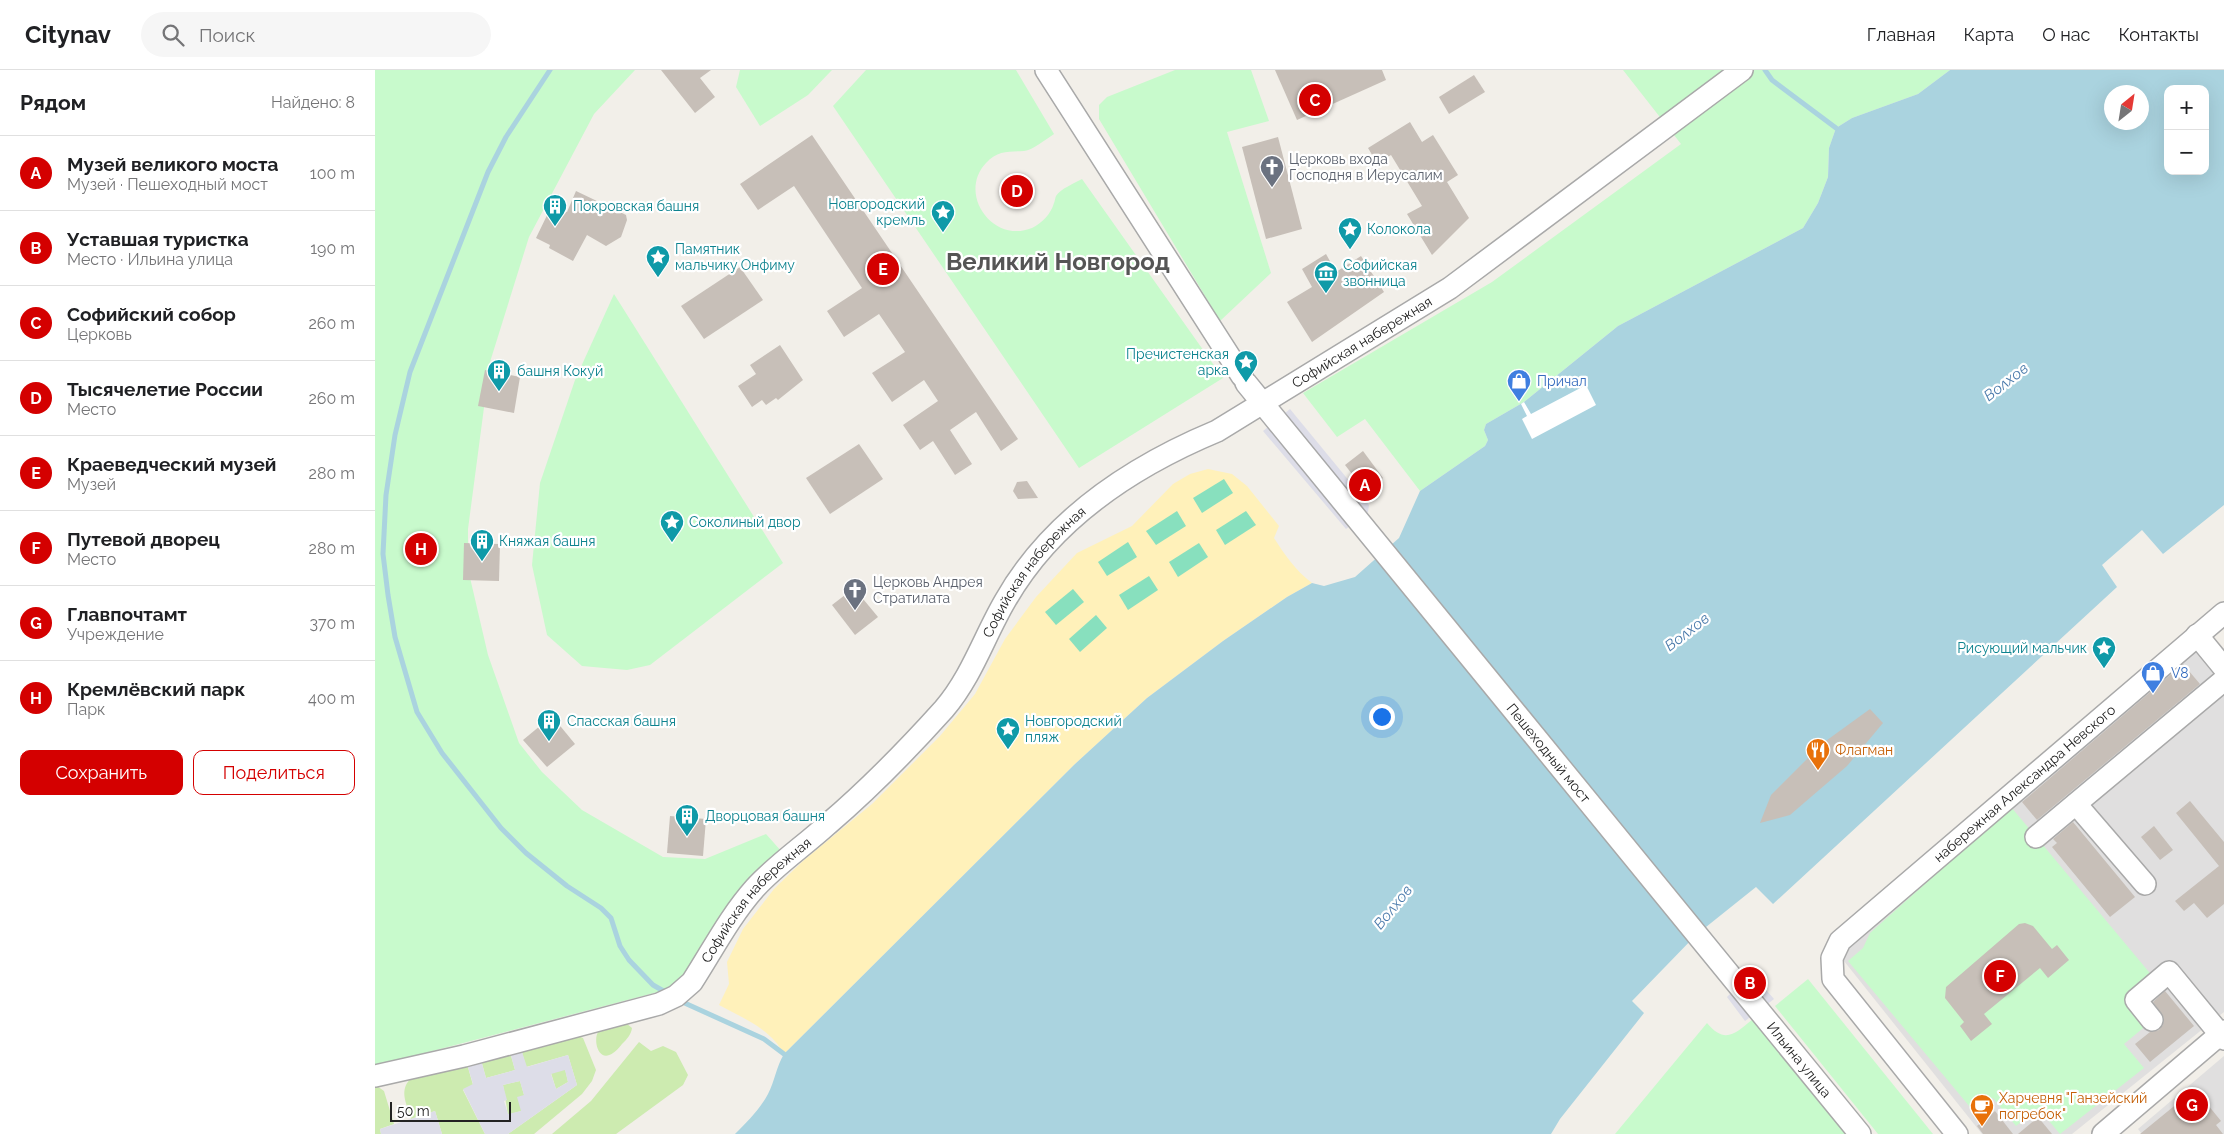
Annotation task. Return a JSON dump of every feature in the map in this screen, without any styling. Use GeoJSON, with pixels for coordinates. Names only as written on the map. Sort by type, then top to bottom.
{"type":"FeatureCollection","features":[{"type":"Feature","properties":{"kind":"street","name":"Пешеходный мост"},"geometry":{"type":"LineString","coordinates":[[1046,70],[1244,380],[1262,404],[1739,984]]}},
{"type":"Feature","properties":{"kind":"street","name":"Софийская набережная"},"geometry":{"type":"LineString","coordinates":[[375,1076],[464,1056],[667,1000],[692,982],[735,914],[755,888],[788,856],[828,825],[872,783],[944,708],[963,683],[977,659],[1005,601],[1028,566],[1047,545],[1087,508],[1114,485],[1145,466],[1175,448],[1217,431],[1450,288],[1741,70]]}},
{"type":"Feature","properties":{"kind":"street","name":"набережная Александра Невского"},"geometry":{"type":"LineString","coordinates":[[1957,1134],[1833,979],[1832,958],[1840,941],[2224,613]]}},
{"type":"Feature","properties":{"kind":"street"},"geometry":{"type":"LineString","coordinates":[[2197,635],[2224,668]]}},
{"type":"Feature","properties":{"kind":"street"},"geometry":{"type":"LineString","coordinates":[[2037,837],[2224,680]]}},
{"type":"Feature","properties":{"kind":"street"},"geometry":{"type":"LineString","coordinates":[[2076,804],[2145,884]]}},
{"type":"Feature","properties":{"kind":"street"},"geometry":{"type":"LineString","coordinates":[[2108,1133],[2223,1035],[2169,972],[2136,1000],[2152,1020]]}},
{"type":"Feature","properties":{"kind":"street","name":"Ильина улица"},"geometry":{"type":"LineString","coordinates":[[1739,984],[1860,1134]]}},
{"type":"Feature","properties":{"kind":"shaded area"},"geometry":{"type":"Polygon","coordinates":[[[1290,409],[1369,505],[1368,512],[1346,529],[1263,431],[1290,409]]]}},
{"type":"Feature","properties":{"kind":"shaded area"},"geometry":{"type":"Polygon","coordinates":[[[2194,646],[2224,682],[2224,1012],[2072,1134],[1982,1134],[1840,956],[2194,646]]]}},
{"type":"Feature","properties":{"kind":"shaded area"},"geometry":{"type":"Polygon","coordinates":[[[1753,975],[1774,999],[1745,1021],[1727,997],[1748,976],[1753,975]]]}},
{"type":"Feature","properties":{"kind":"shaded area"},"geometry":{"type":"Polygon","coordinates":[[[521,1049],[527,1067],[568,1055],[577,1085],[508,1134],[485,1134],[463,1089],[473,1084],[467,1064],[481,1060],[486,1078],[515,1070],[510,1052],[521,1049]],[[565,1070],[551,1074],[556,1089],[568,1082],[565,1070]],[[520,1081],[503,1085],[507,1100],[504,1101],[508,1114],[521,1111],[517,1097],[524,1095],[520,1081]]]}},
{"type":"Feature","properties":{"kind":"shaded area"},"geometry":{"type":"Polygon","coordinates":[[[2224,1056],[2224,1134],[2142,1134],[2138,1129],[2224,1056]]]}},
{"type":"Feature","properties":{"kind":"shaded area"},"geometry":{"type":"Polygon","coordinates":[[[435,1111],[442,1134],[381,1134],[380,1129],[435,1111]]]}},
{"type":"Feature","properties":{"kind":"green space"},"geometry":{"type":"Polygon","coordinates":[[[375,70],[635,70],[594,114],[529,237],[490,362],[468,529],[468,569],[488,655],[519,743],[542,772],[582,810],[663,857],[705,859],[766,834],[782,852],[687,976],[676,985],[658,992],[375,1066],[375,70]]]}},
{"type":"Feature","properties":{"kind":"green space"},"geometry":{"type":"Polygon","coordinates":[[[740,70],[832,70],[808,95],[760,126],[736,87],[740,70]]]}},
{"type":"Feature","properties":{"kind":"green space"},"geometry":{"type":"Polygon","coordinates":[[[866,70],[1016,70],[1054,134],[1031,149],[999,154],[986,163],[978,175],[975,188],[983,213],[993,223],[1004,229],[1018,231],[1032,228],[1043,221],[1053,207],[1058,193],[1082,179],[1223,378],[1079,468],[833,106],[866,70]]]}},
{"type":"Feature","properties":{"kind":"green space"},"geometry":{"type":"Polygon","coordinates":[[[1175,70],[1251,70],[1269,121],[1227,132],[1271,273],[1220,321],[1099,119],[1099,105],[1107,97],[1175,70]]]}},
{"type":"Feature","properties":{"kind":"green space"},"geometry":{"type":"Polygon","coordinates":[[[1623,70],[1950,70],[1918,94],[1852,118],[1836,128],[1829,148],[1828,177],[1818,203],[1803,228],[1618,326],[1524,402],[1486,424],[1484,430],[1488,440],[1485,446],[1420,491],[1365,419],[1337,437],[1303,393],[1492,282],[1681,144],[1623,70]]]}},
{"type":"Feature","properties":{"kind":"green space"},"geometry":{"type":"Polygon","coordinates":[[[614,294],[783,563],[650,665],[627,670],[582,666],[547,635],[532,565],[540,483],[575,380],[614,294]]]}},
{"type":"Feature","properties":{"kind":"green space"},"geometry":{"type":"Polygon","coordinates":[[[1224,479],[1233,493],[1202,513],[1193,498],[1224,479]]]}},
{"type":"Feature","properties":{"kind":"green space"},"geometry":{"type":"Polygon","coordinates":[[[1177,511],[1186,526],[1156,545],[1146,531],[1177,511]]]}},
{"type":"Feature","properties":{"kind":"green space"},"geometry":{"type":"Polygon","coordinates":[[[1246,511],[1256,525],[1225,545],[1216,530],[1246,511]]]}},
{"type":"Feature","properties":{"kind":"green space"},"geometry":{"type":"Polygon","coordinates":[[[1128,542],[1137,557],[1107,576],[1098,562],[1128,542]]]}},
{"type":"Feature","properties":{"kind":"green space"},"geometry":{"type":"Polygon","coordinates":[[[1199,543],[1208,557],[1178,577],[1169,562],[1199,543]]]}},
{"type":"Feature","properties":{"kind":"green space"},"geometry":{"type":"Polygon","coordinates":[[[1149,576],[1158,590],[1128,610],[1119,595],[1149,576]]]}},
{"type":"Feature","properties":{"kind":"green space"},"geometry":{"type":"Polygon","coordinates":[[[1073,589],[1084,602],[1056,625],[1045,612],[1073,589]]]}},
{"type":"Feature","properties":{"kind":"green space"},"geometry":{"type":"Polygon","coordinates":[[[1096,615],[1107,628],[1080,652],[1069,639],[1096,615]]]}},
{"type":"Feature","properties":{"kind":"green space"},"geometry":{"type":"Polygon","coordinates":[[[2011,807],[2154,978],[2128,999],[2148,1024],[2124,1044],[2144,1068],[2060,1134],[2038,1108],[2016,1126],[1993,1098],[1975,1113],[1848,961],[1863,948],[1870,933],[2011,807]]]}},
{"type":"Feature","properties":{"kind":"green space"},"geometry":{"type":"Polygon","coordinates":[[[1808,979],[1933,1134],[1878,1134],[1775,1006],[1808,979]]]}},
{"type":"Feature","properties":{"kind":"green space"},"geometry":{"type":"Polygon","coordinates":[[[1753,1019],[1847,1134],[1615,1134],[1707,1023],[1719,1034],[1725,1035],[1736,1032],[1753,1019]]]}},
{"type":"Feature","properties":{"kind":"green space"},"geometry":{"type":"Polygon","coordinates":[[[626,1023],[632,1028],[629,1037],[614,1053],[607,1056],[602,1055],[597,1045],[597,1033],[605,1028],[626,1023]]]}},
{"type":"Feature","properties":{"kind":"green space"},"geometry":{"type":"Polygon","coordinates":[[[576,1035],[583,1038],[596,1070],[592,1081],[582,1094],[534,1134],[508,1134],[577,1085],[568,1055],[526,1067],[521,1049],[576,1035]]]}},
{"type":"Feature","properties":{"kind":"green space"},"geometry":{"type":"Polygon","coordinates":[[[639,1042],[651,1051],[663,1046],[676,1052],[688,1075],[683,1085],[616,1134],[552,1134],[591,1101],[639,1042]]]}},
{"type":"Feature","properties":{"kind":"green space"},"geometry":{"type":"Polygon","coordinates":[[[510,1052],[515,1070],[486,1078],[481,1060],[510,1052]]]}},
{"type":"Feature","properties":{"kind":"green space"},"geometry":{"type":"Polygon","coordinates":[[[467,1064],[473,1085],[463,1090],[485,1134],[442,1134],[435,1111],[411,1119],[404,1091],[408,1081],[413,1076],[467,1064]]]}},
{"type":"Feature","properties":{"kind":"green space"},"geometry":{"type":"Polygon","coordinates":[[[565,1069],[568,1082],[556,1089],[551,1073],[565,1069]]]}},
{"type":"Feature","properties":{"kind":"green space"},"geometry":{"type":"Polygon","coordinates":[[[520,1081],[524,1095],[521,1111],[508,1115],[503,1085],[520,1081]]]}},
{"type":"Feature","properties":{"kind":"green space"},"geometry":{"type":"Polygon","coordinates":[[[375,1086],[384,1091],[394,1124],[380,1129],[381,1134],[375,1134],[375,1086]]]}},
{"type":"Feature","properties":{"kind":"sand","name":"Новгородский пляж"},"geometry":{"type":"Polygon","coordinates":[[[1208,469],[1232,474],[1247,486],[1279,526],[1274,538],[1286,556],[1295,568],[1312,583],[1287,597],[1223,641],[1147,698],[1075,764],[784,1054],[764,1031],[719,1005],[729,984],[727,962],[743,929],[774,889],[803,861],[872,804],[940,736],[975,694],[1005,639],[1036,597],[1077,553],[1132,526],[1173,484],[1190,474],[1208,469]]]}},
{"type":"Feature","properties":{"kind":"water","name":"Волхов"},"geometry":{"type":"Polygon","coordinates":[[[1950,70],[2224,70],[2224,505],[2163,554],[2142,530],[2102,565],[2117,587],[1773,904],[1756,887],[1696,935],[1632,1001],[1644,1013],[1560,1119],[1551,1134],[735,1134],[765,1100],[784,1054],[1075,764],[1147,698],[1223,641],[1287,597],[1312,583],[1324,586],[1355,577],[1399,538],[1420,491],[1485,446],[1488,440],[1484,430],[1486,424],[1524,402],[1618,326],[1803,228],[1818,203],[1828,177],[1829,148],[1836,128],[1852,118],[1918,94],[1950,70]]]}},
{"type":"Feature","properties":{"kind":"pier"},"geometry":{"type":"Polygon","coordinates":[[[1586,385],[1596,405],[1532,439],[1522,419],[1527,416],[1521,404],[1524,402],[1531,414],[1586,385]]]}},
{"type":"Feature","properties":{"kind":"building"},"geometry":{"type":"Polygon","coordinates":[[[661,70],[711,70],[700,78],[715,97],[695,113],[661,70]]]}},
{"type":"Feature","properties":{"kind":"building"},"geometry":{"type":"Polygon","coordinates":[[[1275,70],[1382,70],[1386,80],[1297,120],[1275,70]]]}},
{"type":"Feature","properties":{"kind":"building"},"geometry":{"type":"Polygon","coordinates":[[[1474,75],[1485,92],[1449,114],[1439,97],[1474,75]]]}},
{"type":"Feature","properties":{"kind":"building"},"geometry":{"type":"Polygon","coordinates":[[[1410,122],[1422,142],[1433,135],[1458,175],[1447,182],[1469,218],[1432,255],[1407,214],[1422,206],[1391,155],[1377,163],[1368,148],[1410,122]]]}},
{"type":"Feature","properties":{"kind":"building"},"geometry":{"type":"Polygon","coordinates":[[[812,135],[1018,439],[1001,451],[976,412],[950,430],[972,464],[955,475],[933,441],[920,450],[903,425],[938,401],[924,380],[892,402],[872,373],[905,352],[879,314],[844,337],[827,311],[862,288],[794,186],[758,210],[740,184],[812,135]]]}},
{"type":"Feature","properties":{"kind":"building","name":"Церковь входа Господня в Иерусалим"},"geometry":{"type":"Polygon","coordinates":[[[1278,137],[1302,229],[1266,239],[1242,147],[1278,137]]]}},
{"type":"Feature","properties":{"kind":"building"},"geometry":{"type":"Polygon","coordinates":[[[576,191],[626,215],[627,220],[621,237],[606,246],[587,235],[573,261],[549,248],[550,245],[536,238],[552,205],[567,212],[576,191]]]}},
{"type":"Feature","properties":{"kind":"building","name":"Софийская звонница"},"geometry":{"type":"Polygon","coordinates":[[[1326,254],[1336,272],[1361,256],[1384,292],[1312,342],[1287,302],[1312,287],[1302,269],[1326,254]]]}},
{"type":"Feature","properties":{"kind":"building"},"geometry":{"type":"Polygon","coordinates":[[[740,267],[763,300],[704,339],[681,306],[740,267]]]}},
{"type":"Feature","properties":{"kind":"building"},"geometry":{"type":"Polygon","coordinates":[[[780,345],[803,380],[778,400],[776,398],[766,405],[762,400],[752,407],[738,386],[756,374],[750,365],[780,345]]]}},
{"type":"Feature","properties":{"kind":"building","name":"башня Кокуй"},"geometry":{"type":"Polygon","coordinates":[[[485,370],[520,377],[514,413],[478,406],[485,370]]]}},
{"type":"Feature","properties":{"kind":"building"},"geometry":{"type":"Polygon","coordinates":[[[859,444],[883,479],[830,514],[806,478],[859,444]]]}},
{"type":"Feature","properties":{"kind":"building"},"geometry":{"type":"Polygon","coordinates":[[[1363,451],[1383,478],[1365,491],[1345,465],[1363,451]]]}},
{"type":"Feature","properties":{"kind":"building"},"geometry":{"type":"Polygon","coordinates":[[[1027,481],[1038,498],[1018,499],[1013,491],[1017,482],[1027,481]]]}},
{"type":"Feature","properties":{"kind":"building","name":"Княжая башня"},"geometry":{"type":"Polygon","coordinates":[[[464,543],[500,544],[499,581],[463,580],[464,543]]]}},
{"type":"Feature","properties":{"kind":"building","name":"Церковь Андрея Стратилата"},"geometry":{"type":"Polygon","coordinates":[[[854,588],[878,617],[855,635],[832,605],[854,588]]]}},
{"type":"Feature","properties":{"kind":"building"},"geometry":{"type":"Polygon","coordinates":[[[2183,664],[2200,684],[2037,820],[2022,802],[2183,664]]]}},
{"type":"Feature","properties":{"kind":"building","name":"Флагман"},"geometry":{"type":"Polygon","coordinates":[[[1870,709],[1883,723],[1847,766],[1790,815],[1760,823],[1771,795],[1823,743],[1870,709]]]}},
{"type":"Feature","properties":{"kind":"building","name":"Спасская башня"},"geometry":{"type":"Polygon","coordinates":[[[552,716],[575,744],[547,767],[523,740],[552,716]]]}},
{"type":"Feature","properties":{"kind":"building"},"geometry":{"type":"Polygon","coordinates":[[[2190,801],[2224,842],[2224,904],[2207,918],[2194,903],[2184,911],[2175,901],[2219,866],[2176,813],[2190,801]]]}},
{"type":"Feature","properties":{"kind":"building","name":"Дворцовая башня"},"geometry":{"type":"Polygon","coordinates":[[[670,816],[706,819],[703,856],[667,853],[670,816]]]}},
{"type":"Feature","properties":{"kind":"building"},"geometry":{"type":"Polygon","coordinates":[[[2073,822],[2135,897],[2110,917],[2052,847],[2057,843],[2053,839],[2073,822]]]}},
{"type":"Feature","properties":{"kind":"building"},"geometry":{"type":"Polygon","coordinates":[[[2154,826],[2173,850],[2160,860],[2141,837],[2154,826]]]}},
{"type":"Feature","properties":{"kind":"building"},"geometry":{"type":"Polygon","coordinates":[[[2025,923],[2033,926],[2052,949],[2057,945],[2069,960],[2048,978],[2040,968],[1984,1014],[1992,1024],[1971,1041],[1960,1026],[1964,1022],[1945,998],[1946,987],[2019,924],[2025,923]]]}},
{"type":"Feature","properties":{"kind":"building"},"geometry":{"type":"Polygon","coordinates":[[[2165,991],[2194,1026],[2150,1062],[2135,1044],[2150,1032],[2159,1030],[2163,1025],[2164,1018],[2153,1002],[2165,991]]]}},
{"type":"Feature","properties":{"kind":"building"},"geometry":{"type":"Polygon","coordinates":[[[2195,1089],[2221,1121],[2216,1125],[2223,1134],[2140,1134],[2195,1089]]]}},
{"type":"Feature","properties":{"kind":"building"},"geometry":{"type":"Polygon","coordinates":[[[1995,1111],[2013,1134],[1983,1134],[1977,1126],[1995,1111]]]}},
{"type":"Feature","properties":{"kind":"building"},"geometry":{"type":"Polygon","coordinates":[[[2038,1117],[2052,1134],[2018,1134],[2038,1117]]]}},
{"type":"Feature","properties":{"kind":"waterway"},"geometry":{"type":"LineString","coordinates":[[550,70],[506,137],[488,172],[410,372],[395,435],[386,495],[383,554],[388,595],[395,637],[417,712],[442,753],[501,828],[526,853],[567,886],[601,908],[611,918],[620,946],[629,960],[653,985],[667,993]]}},
{"type":"Feature","properties":{"kind":"waterway"},"geometry":{"type":"LineString","coordinates":[[1765,70],[1772,80],[1836,128]]}},
{"type":"Feature","properties":{"kind":"waterway"},"geometry":{"type":"LineString","coordinates":[[678,1000],[764,1039],[784,1054]]}},
{"type":"Feature","properties":{"kind":"place","name":"Софийский собор"},"geometry":{"type":"Point","coordinates":[1315,100]}},
{"type":"Feature","properties":{"kind":"place","name":"Церковь входа Господня в Иерусалим"},"geometry":{"type":"Point","coordinates":[1272,188]}},
{"type":"Feature","properties":{"kind":"place","name":"Тысячелетие России"},"geometry":{"type":"Point","coordinates":[1017,191]}},
{"type":"Feature","properties":{"kind":"place","name":"Покровская башня"},"geometry":{"type":"Point","coordinates":[555,227]}},
{"type":"Feature","properties":{"kind":"place","name":"Новгородский кремль"},"geometry":{"type":"Point","coordinates":[943,233]}},
{"type":"Feature","properties":{"kind":"place","name":"Колокола"},"geometry":{"type":"Point","coordinates":[1350,250]}},
{"type":"Feature","properties":{"kind":"place","name":"Краеведческий музей"},"geometry":{"type":"Point","coordinates":[883,269]}},
{"type":"Feature","properties":{"kind":"place","name":"Памятник мальчику Онфиму"},"geometry":{"type":"Point","coordinates":[658,278]}},
{"type":"Feature","properties":{"kind":"place","name":"Софийская звонница"},"geometry":{"type":"Point","coordinates":[1326,294]}},
{"type":"Feature","properties":{"kind":"place","name":"Пречистенская арка"},"geometry":{"type":"Point","coordinates":[1246,383]}},
{"type":"Feature","properties":{"kind":"place","name":"башня Кокуй"},"geometry":{"type":"Point","coordinates":[499,392]}},
{"type":"Feature","properties":{"kind":"place","name":"Причал"},"geometry":{"type":"Point","coordinates":[1519,402]}},
{"type":"Feature","properties":{"kind":"place","name":"Музей великого моста"},"geometry":{"type":"Point","coordinates":[1365,485]}},
{"type":"Feature","properties":{"kind":"place","name":"Соколиный двор"},"geometry":{"type":"Point","coordinates":[672,543]}},
{"type":"Feature","properties":{"kind":"place","name":"Кремлёвский парк"},"geometry":{"type":"Point","coordinates":[421,549]}},
{"type":"Feature","properties":{"kind":"place","name":"Княжая башня"},"geometry":{"type":"Point","coordinates":[482,562]}},
{"type":"Feature","properties":{"kind":"place","name":"Церковь Андрея Стратилата"},"geometry":{"type":"Point","coordinates":[855,611]}},
{"type":"Feature","properties":{"kind":"place","name":"Рисующий мальчик"},"geometry":{"type":"Point","coordinates":[2104,669]}},
{"type":"Feature","properties":{"kind":"place","name":"V8"},"geometry":{"type":"Point","coordinates":[2153,694]}},
{"type":"Feature","properties":{"kind":"place","name":"Спасская башня"},"geometry":{"type":"Point","coordinates":[549,742]}},
{"type":"Feature","properties":{"kind":"place","name":"Новгородский пляж"},"geometry":{"type":"Point","coordinates":[1008,750]}},
{"type":"Feature","properties":{"kind":"place","name":"Флагман"},"geometry":{"type":"Point","coordinates":[1818,771]}},
{"type":"Feature","properties":{"kind":"place","name":"Дворцовая башня"},"geometry":{"type":"Point","coordinates":[687,837]}},
{"type":"Feature","properties":{"kind":"place","name":"Путевой дворец"},"geometry":{"type":"Point","coordinates":[2000,976]}},
{"type":"Feature","properties":{"kind":"place","name":"Уставшая туристка"},"geometry":{"type":"Point","coordinates":[1750,983]}},
{"type":"Feature","properties":{"kind":"place","name":"Главпочтамт"},"geometry":{"type":"Point","coordinates":[2192,1105]}},
{"type":"Feature","properties":{"kind":"place","name":"Харчевня \"Ганзейский погребок\""},"geometry":{"type":"Point","coordinates":[1982,1127]}},
{"type":"Feature","properties":{"kind":"district","name":"Великий Новгород"},"geometry":{"type":"Point","coordinates":[1058,261]}}]}
